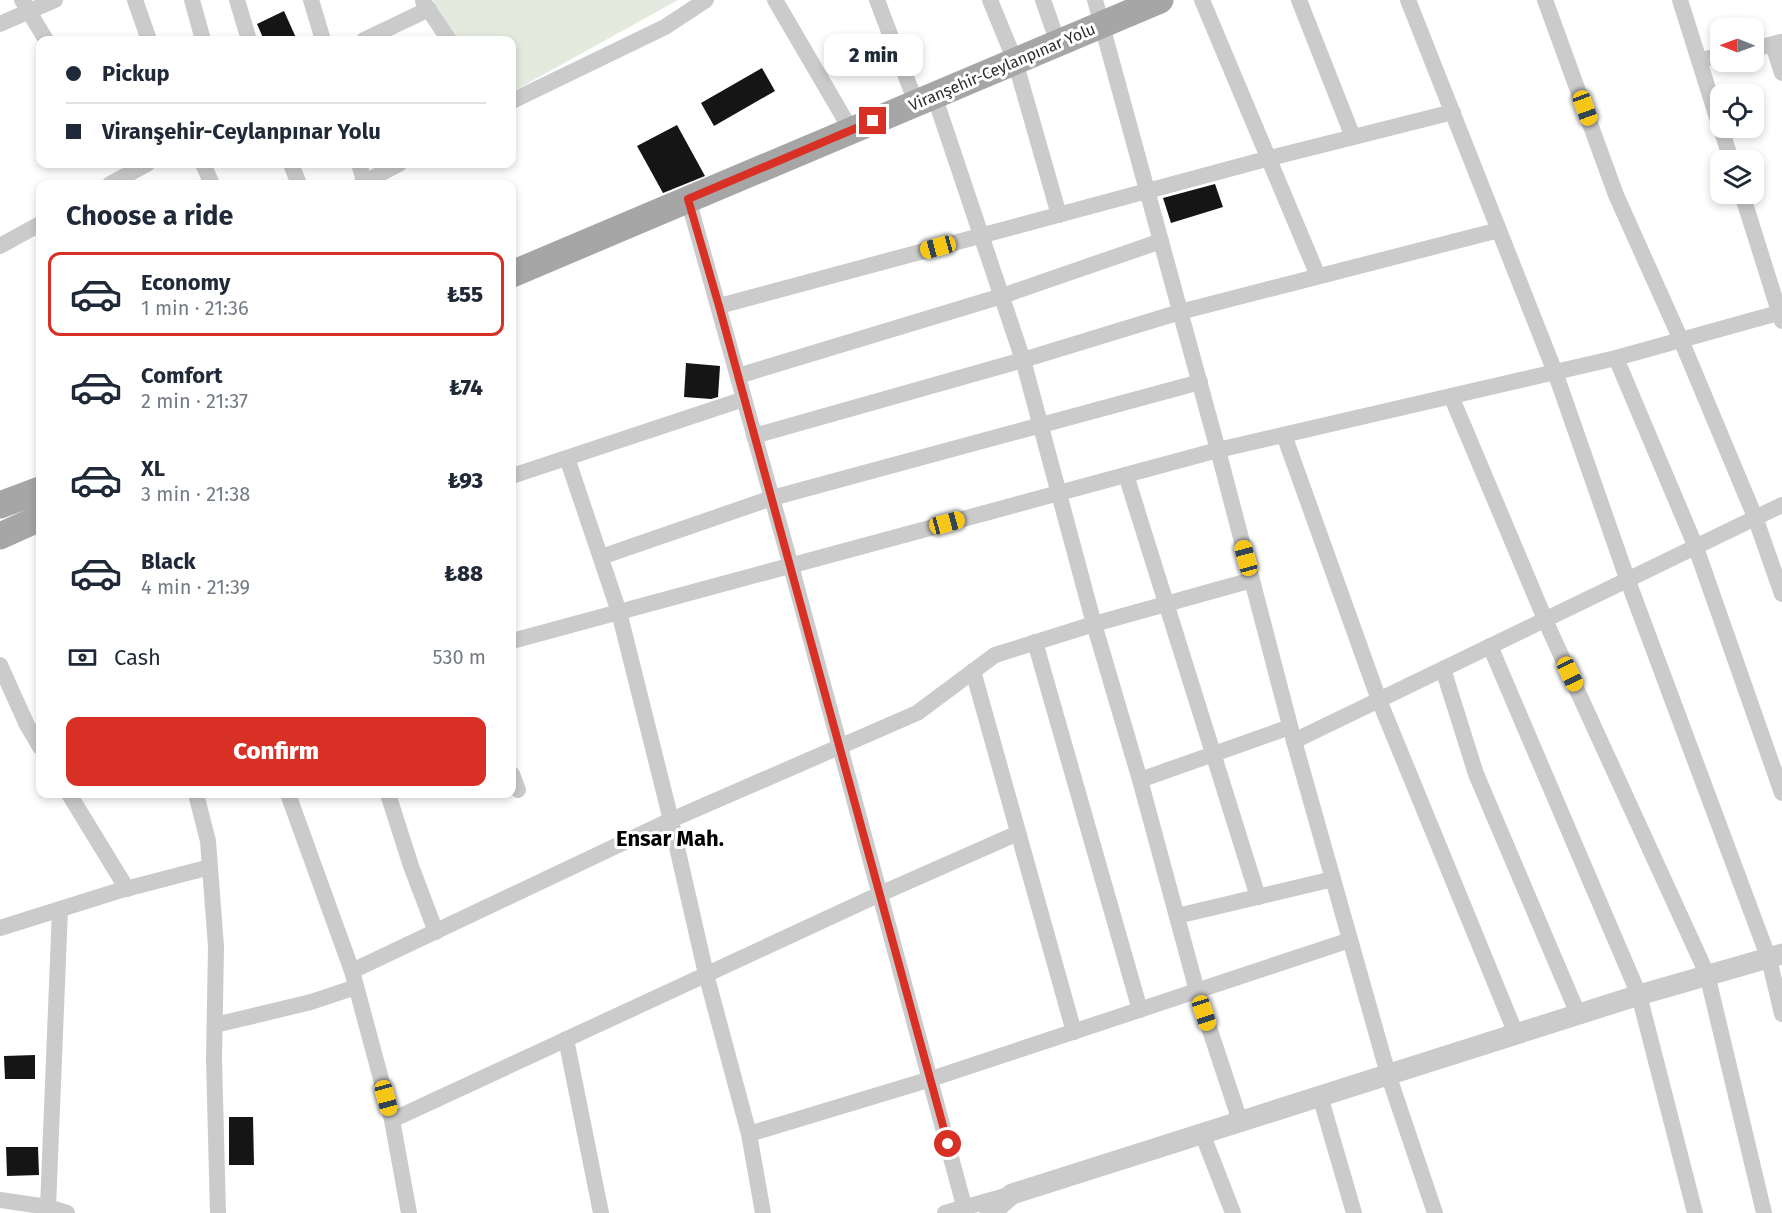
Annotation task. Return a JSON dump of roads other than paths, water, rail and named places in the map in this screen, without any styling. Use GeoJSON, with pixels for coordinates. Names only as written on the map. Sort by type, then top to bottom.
{"type":"FeatureCollection","features":[{"type":"Feature","properties":{"kind":"main road","name":"Viranşehir-Ceylanpınar Yolu"},"geometry":{"type":"LineString","coordinates":[[516,272],[1058,43],[1098,12],[1160,0]]}},
{"type":"Feature","properties":{"kind":"main road"},"geometry":{"type":"LineString","coordinates":[[0,505],[36,492]]}},
{"type":"Feature","properties":{"kind":"main road"},"geometry":{"type":"LineString","coordinates":[[0,536],[36,520]]}},
{"type":"Feature","properties":{"kind":"street"},"geometry":{"type":"LineString","coordinates":[[0,24],[25,6],[55,0]]}},
{"type":"Feature","properties":{"kind":"street"},"geometry":{"type":"LineString","coordinates":[[135,0],[148,36]]}},
{"type":"Feature","properties":{"kind":"street"},"geometry":{"type":"LineString","coordinates":[[192,0],[202,36]]}},
{"type":"Feature","properties":{"kind":"street"},"geometry":{"type":"LineString","coordinates":[[237,0],[244,36]]}},
{"type":"Feature","properties":{"kind":"street"},"geometry":{"type":"LineString","coordinates":[[311,0],[322,36]]}},
{"type":"Feature","properties":{"kind":"street"},"geometry":{"type":"LineString","coordinates":[[516,99],[665,27],[706,0]]}},
{"type":"Feature","properties":{"kind":"street"},"geometry":{"type":"LineString","coordinates":[[775,0],[851,130]]}},
{"type":"Feature","properties":{"kind":"street"},"geometry":{"type":"LineString","coordinates":[[877,0],[925,99],[982,235],[1023,360],[1197,991],[1240,1121]]}},
{"type":"Feature","properties":{"kind":"street"},"geometry":{"type":"LineString","coordinates":[[990,0],[1015,61],[1059,215]]}},
{"type":"Feature","properties":{"kind":"street"},"geometry":{"type":"LineString","coordinates":[[1042,0],[1058,43]]}},
{"type":"Feature","properties":{"kind":"street"},"geometry":{"type":"LineString","coordinates":[[1202,0],[1318,276]]}},
{"type":"Feature","properties":{"kind":"street"},"geometry":{"type":"LineString","coordinates":[[1299,0],[1353,137]]}},
{"type":"Feature","properties":{"kind":"street"},"geometry":{"type":"LineString","coordinates":[[1408,0],[1555,372],[1628,580],[1775,957],[1782,1014]]}},
{"type":"Feature","properties":{"kind":"street"},"geometry":{"type":"LineString","coordinates":[[1545,0],[1616,195],[1681,340],[1755,517],[1782,594]]}},
{"type":"Feature","properties":{"kind":"street"},"geometry":{"type":"LineString","coordinates":[[1680,0],[1710,94]]}},
{"type":"Feature","properties":{"kind":"street"},"geometry":{"type":"LineString","coordinates":[[371,36],[426,5],[446,36]]}},
{"type":"Feature","properties":{"kind":"street"},"geometry":{"type":"LineString","coordinates":[[25,6],[44,36]]}},
{"type":"Feature","properties":{"kind":"street"},"geometry":{"type":"LineString","coordinates":[[1098,12],[1200,382],[1292,734],[1388,1074],[1436,1213]]}},
{"type":"Feature","properties":{"kind":"street"},"geometry":{"type":"LineString","coordinates":[[1777,44],[1782,73]]}},
{"type":"Feature","properties":{"kind":"street"},"geometry":{"type":"LineString","coordinates":[[1699,60],[1710,58]]}},
{"type":"Feature","properties":{"kind":"street"},"geometry":{"type":"LineString","coordinates":[[719,306],[1270,158],[1453,112]]}},
{"type":"Feature","properties":{"kind":"street"},"geometry":{"type":"LineString","coordinates":[[125,175],[139,168]]}},
{"type":"Feature","properties":{"kind":"street"},"geometry":{"type":"LineString","coordinates":[[370,180],[392,168]]}},
{"type":"Feature","properties":{"kind":"street"},"geometry":{"type":"LineString","coordinates":[[688,199],[791,566],[966,1211]]}},
{"type":"Feature","properties":{"kind":"street"},"geometry":{"type":"LineString","coordinates":[[516,638],[1218,450],[1616,358],[1781,315],[1745,204]]}},
{"type":"Feature","properties":{"kind":"street"},"geometry":{"type":"LineString","coordinates":[[1,244],[36,226]]}},
{"type":"Feature","properties":{"kind":"street"},"geometry":{"type":"LineString","coordinates":[[754,436],[1023,360],[1180,312],[1499,230]]}},
{"type":"Feature","properties":{"kind":"street"},"geometry":{"type":"LineString","coordinates":[[738,376],[1002,296],[1161,241]]}},
{"type":"Feature","properties":{"kind":"street"},"geometry":{"type":"LineString","coordinates":[[1616,358],[1695,545],[1782,793]]}},
{"type":"Feature","properties":{"kind":"street"},"geometry":{"type":"LineString","coordinates":[[601,557],[772,498],[1200,382]]}},
{"type":"Feature","properties":{"kind":"street"},"geometry":{"type":"LineString","coordinates":[[1451,396],[1545,620],[1707,974],[1764,1213]]}},
{"type":"Feature","properties":{"kind":"street"},"geometry":{"type":"LineString","coordinates":[[516,476],[744,399]]}},
{"type":"Feature","properties":{"kind":"street"},"geometry":{"type":"LineString","coordinates":[[1284,435],[1378,700],[1516,1034]]}},
{"type":"Feature","properties":{"kind":"street"},"geometry":{"type":"LineString","coordinates":[[567,458],[619,612],[671,820],[706,974],[749,1134],[763,1213]]}},
{"type":"Feature","properties":{"kind":"street"},"geometry":{"type":"LineString","coordinates":[[1126,475],[1258,897]]}},
{"type":"Feature","properties":{"kind":"street"},"geometry":{"type":"LineString","coordinates":[[1140,780],[1212,754],[1292,734],[1378,700],[1782,505]]}},
{"type":"Feature","properties":{"kind":"street"},"geometry":{"type":"LineString","coordinates":[[215,1025],[311,1002],[436,932],[671,820],[917,712],[995,655],[1094,624],[1252,580]]}},
{"type":"Feature","properties":{"kind":"street"},"geometry":{"type":"LineString","coordinates":[[1035,642],[1140,1010]]}},
{"type":"Feature","properties":{"kind":"street"},"geometry":{"type":"LineString","coordinates":[[1490,646],[1640,995],[1695,1213]]}},
{"type":"Feature","properties":{"kind":"street"},"geometry":{"type":"LineString","coordinates":[[0,665],[36,740]]}},
{"type":"Feature","properties":{"kind":"street"},"geometry":{"type":"LineString","coordinates":[[1443,669],[1476,774],[1578,1014]]}},
{"type":"Feature","properties":{"kind":"street"},"geometry":{"type":"LineString","coordinates":[[973,671],[1074,1032]]}},
{"type":"Feature","properties":{"kind":"street"},"geometry":{"type":"LineString","coordinates":[[516,785],[518,790]]}},
{"type":"Feature","properties":{"kind":"street"},"geometry":{"type":"LineString","coordinates":[[71,798],[128,889]]}},
{"type":"Feature","properties":{"kind":"street"},"geometry":{"type":"LineString","coordinates":[[197,798],[208,841],[216,947],[218,1213]]}},
{"type":"Feature","properties":{"kind":"street"},"geometry":{"type":"LineString","coordinates":[[289,798],[354,979],[392,1120],[409,1213]]}},
{"type":"Feature","properties":{"kind":"street"},"geometry":{"type":"LineString","coordinates":[[389,798],[411,866],[436,932]]}},
{"type":"Feature","properties":{"kind":"street"},"geometry":{"type":"LineString","coordinates":[[392,1120],[880,894],[1018,833]]}},
{"type":"Feature","properties":{"kind":"street"},"geometry":{"type":"LineString","coordinates":[[0,928],[210,867]]}},
{"type":"Feature","properties":{"kind":"street"},"geometry":{"type":"LineString","coordinates":[[1176,916],[1333,879]]}},
{"type":"Feature","properties":{"kind":"street"},"geometry":{"type":"LineString","coordinates":[[48,1207],[60,910]]}},
{"type":"Feature","properties":{"kind":"street"},"geometry":{"type":"LineString","coordinates":[[749,1134],[930,1079],[1350,940]]}},
{"type":"Feature","properties":{"kind":"street"},"geometry":{"type":"LineString","coordinates":[[945,1213],[966,1211],[1012,1194],[1578,1014],[1707,974],[1775,957]]}},
{"type":"Feature","properties":{"kind":"street"},"geometry":{"type":"LineString","coordinates":[[566,1039],[601,1213]]}},
{"type":"Feature","properties":{"kind":"street"},"geometry":{"type":"LineString","coordinates":[[1320,1096],[1354,1213]]}},
{"type":"Feature","properties":{"kind":"street"},"geometry":{"type":"LineString","coordinates":[[1202,1133],[1233,1213]]}},
{"type":"Feature","properties":{"kind":"street"},"geometry":{"type":"LineString","coordinates":[[990,1213],[1012,1194]]}},
{"type":"Feature","properties":{"kind":"street"},"geometry":{"type":"LineString","coordinates":[[0,1200],[48,1207],[67,1213]]}},
{"type":"Feature","properties":{"kind":"district","name":"Ensar Mah."},"geometry":{"type":"Point","coordinates":[670,838]}}]}
